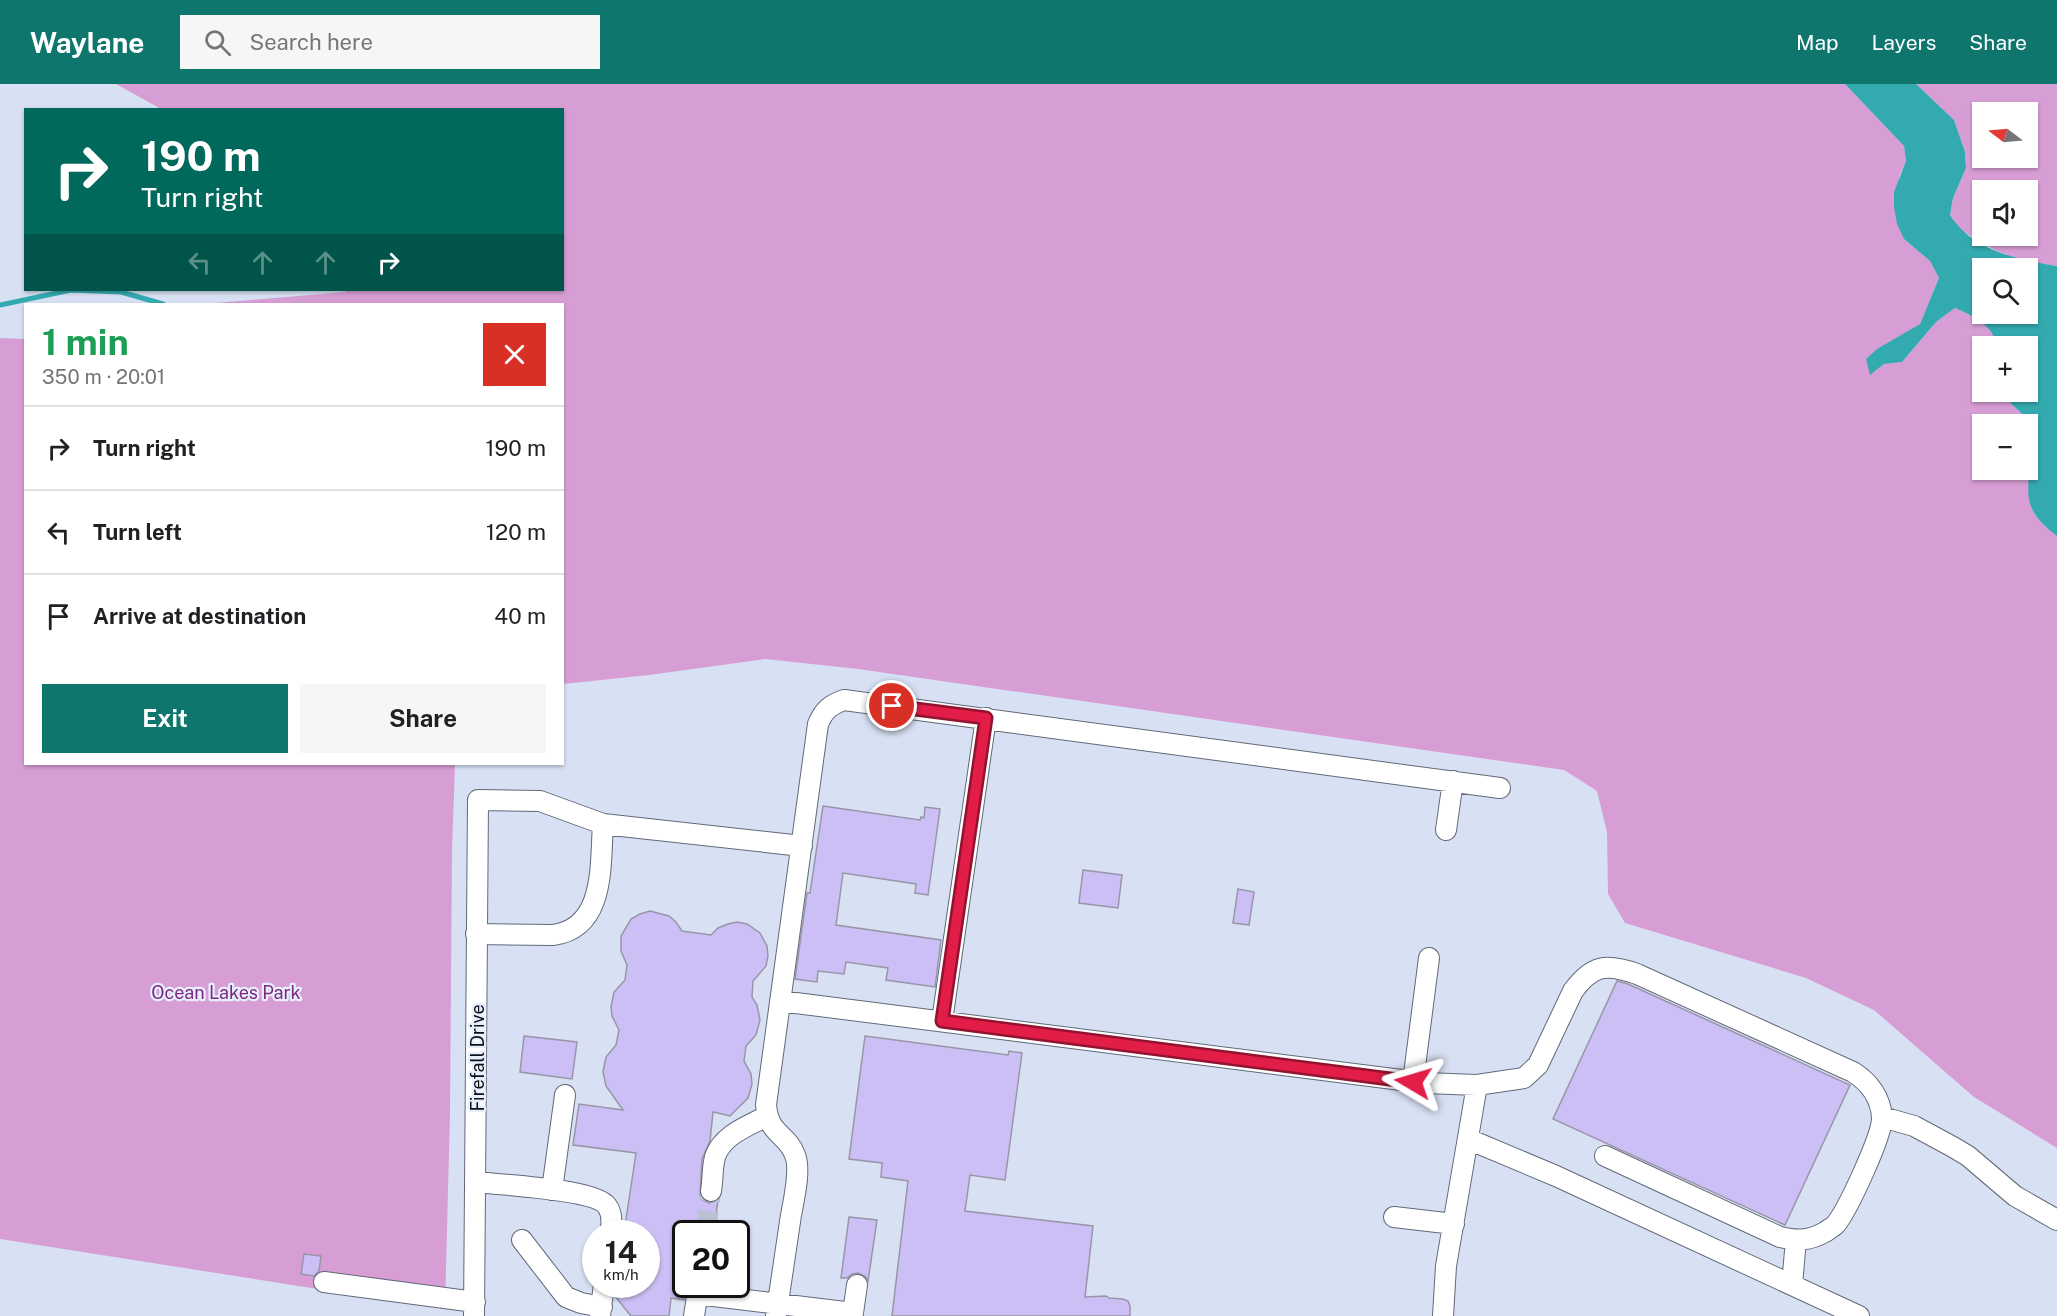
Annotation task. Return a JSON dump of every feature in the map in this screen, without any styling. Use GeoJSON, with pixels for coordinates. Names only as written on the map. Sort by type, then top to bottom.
{"type":"FeatureCollection","features":[{"type":"Feature","properties":{"kind":"street"},"geometry":{"type":"LineString","coordinates":[[777,1310],[795,1191],[796,1156],[790,1145],[773,1128],[767,1116],[766,1105],[818,724],[823,712],[831,705],[844,700],[1500,788]]}},
{"type":"Feature","properties":{"kind":"street"},"geometry":{"type":"LineString","coordinates":[[942,1021],[986,718]]}},
{"type":"Feature","properties":{"kind":"street"},"geometry":{"type":"LineString","coordinates":[[1446,830],[1453,782]]}},
{"type":"Feature","properties":{"kind":"street","name":"Firefall Drive"},"geometry":{"type":"LineString","coordinates":[[475,1309],[478,800],[540,801],[603,824]]}},
{"type":"Feature","properties":{"kind":"street"},"geometry":{"type":"LineString","coordinates":[[476,934],[553,935],[565,933],[576,927],[592,907],[600,868],[603,824],[802,846]]}},
{"type":"Feature","properties":{"kind":"street"},"geometry":{"type":"LineString","coordinates":[[1413,1082],[1429,958]]}},
{"type":"Feature","properties":{"kind":"street"},"geometry":{"type":"LineString","coordinates":[[780,1001],[1413,1082],[1477,1085],[1524,1078],[1532,1073],[1580,981],[1596,969],[1614,968],[1637,974],[1853,1072],[1870,1086],[1879,1104],[1882,1117],[1880,1133],[1874,1148],[1835,1224],[1815,1237],[1805,1240],[1780,1237],[1605,1156]]}},
{"type":"Feature","properties":{"kind":"street"},"geometry":{"type":"LineString","coordinates":[[1443,1316],[1443,1287],[1477,1085]]}},
{"type":"Feature","properties":{"kind":"street"},"geometry":{"type":"LineString","coordinates":[[552,1190],[565,1095]]}},
{"type":"Feature","properties":{"kind":"street"},"geometry":{"type":"LineString","coordinates":[[711,1191],[715,1158],[719,1148],[738,1131],[767,1116]]}},
{"type":"Feature","properties":{"kind":"street"},"geometry":{"type":"LineString","coordinates":[[1882,1117],[1914,1126],[1953,1147],[1968,1156],[2015,1196],[2057,1220]]}},
{"type":"Feature","properties":{"kind":"street"},"geometry":{"type":"LineString","coordinates":[[1468,1139],[1556,1176],[1859,1316]]}},
{"type":"Feature","properties":{"kind":"street"},"geometry":{"type":"LineString","coordinates":[[476,1182],[589,1196],[604,1202],[611,1214],[611,1220]]}},
{"type":"Feature","properties":{"kind":"street"},"geometry":{"type":"LineString","coordinates":[[1394,1217],[1454,1224]]}},
{"type":"Feature","properties":{"kind":"street"},"geometry":{"type":"LineString","coordinates":[[522,1240],[566,1297],[601,1311]]}},
{"type":"Feature","properties":{"kind":"street"},"geometry":{"type":"LineString","coordinates":[[1792,1285],[1796,1240]]}},
{"type":"Feature","properties":{"kind":"street"},"geometry":{"type":"LineString","coordinates":[[324,1282],[475,1309]]}},
{"type":"Feature","properties":{"kind":"street"},"geometry":{"type":"LineString","coordinates":[[732,1298],[777,1310],[853,1313],[857,1285]]}},
{"type":"Feature","properties":{"kind":"street"},"geometry":{"type":"LineString","coordinates":[[694,1316],[697,1298]]}},
{"type":"Feature","properties":{"kind":"green space"},"geometry":{"type":"Polygon","coordinates":[[[116,84],[1845,84],[1904,146],[1906,161],[1899,177],[1904,239],[1930,261],[1939,278],[1920,324],[1906,333],[1871,374],[1884,364],[1902,362],[1936,322],[1955,308],[1972,316],[1972,324],[1983,324],[1987,327],[1993,336],[1972,336],[1972,402],[2010,402],[2022,414],[1972,414],[1972,480],[2029,480],[2030,505],[2039,520],[2057,536],[2057,1148],[1974,1097],[1874,1010],[1806,978],[1625,923],[1608,894],[1607,832],[1597,791],[1564,770],[858,669],[765,659],[564,684],[564,303],[216,303],[346,291],[564,291],[564,108],[159,108],[116,84]]]}},
{"type":"Feature","properties":{"kind":"green space"},"geometry":{"type":"Polygon","coordinates":[[[1916,84],[2057,84],[2057,266],[2038,263],[2038,258],[2014,258],[1988,246],[2038,246],[2038,180],[1972,180],[1972,237],[1959,229],[1950,215],[1953,198],[1966,168],[1965,152],[1954,120],[1916,84]]]}},
{"type":"Feature","properties":{"kind":"green space","name":"Ocean Lakes Park"},"geometry":{"type":"Polygon","coordinates":[[[0,338],[24,339],[24,765],[455,765],[445,1309],[0,1239],[0,338]]]}},
{"type":"Feature","properties":{"kind":"shaded area"},"geometry":{"type":"Polygon","coordinates":[[[1845,84],[1916,84],[1954,120],[1965,152],[1966,168],[1953,198],[1950,215],[1959,227],[1972,238],[1972,246],[1985,246],[2020,258],[1972,258],[1972,316],[1955,308],[1936,322],[1902,362],[1884,364],[1870,375],[1866,359],[1877,349],[1920,324],[1939,278],[1930,261],[1904,239],[1897,224],[1894,192],[1906,161],[1904,146],[1845,84]]]}},
{"type":"Feature","properties":{"kind":"shaded area"},"geometry":{"type":"Polygon","coordinates":[[[2038,262],[2057,266],[2057,536],[2040,521],[2029,500],[2029,480],[2038,480],[2038,414],[2022,414],[2010,402],[2038,402],[2038,336],[1993,336],[1983,324],[2038,324],[2038,262]]]}},
{"type":"Feature","properties":{"kind":"building"},"geometry":{"type":"Polygon","coordinates":[[[823,806],[920,820],[921,817],[924,818],[925,807],[940,809],[928,895],[915,893],[916,884],[843,873],[836,925],[941,940],[935,987],[886,980],[888,968],[846,962],[844,974],[818,971],[817,982],[795,979],[807,893],[810,893],[823,806]]]}},
{"type":"Feature","properties":{"kind":"building"},"geometry":{"type":"Polygon","coordinates":[[[1083,870],[1122,875],[1118,908],[1079,903],[1083,870]]]}},
{"type":"Feature","properties":{"kind":"building"},"geometry":{"type":"Polygon","coordinates":[[[1238,889],[1254,892],[1249,925],[1233,923],[1238,889]]]}},
{"type":"Feature","properties":{"kind":"building"},"geometry":{"type":"Polygon","coordinates":[[[650,911],[669,916],[682,931],[711,935],[718,928],[728,924],[737,922],[747,924],[760,933],[767,946],[768,956],[766,966],[753,981],[752,997],[757,1005],[760,1020],[756,1035],[746,1046],[744,1061],[751,1074],[752,1084],[748,1098],[730,1116],[713,1112],[710,1141],[702,1159],[700,1195],[709,1203],[718,1200],[715,1220],[672,1220],[672,1298],[684,1298],[684,1300],[671,1298],[669,1316],[631,1316],[617,1298],[660,1298],[660,1220],[626,1220],[636,1153],[573,1145],[579,1104],[623,1110],[606,1086],[603,1072],[606,1057],[616,1045],[619,1030],[612,1016],[611,1007],[614,992],[625,980],[627,965],[621,951],[621,936],[631,919],[650,911]]]}},
{"type":"Feature","properties":{"kind":"building"},"geometry":{"type":"Polygon","coordinates":[[[1617,981],[1850,1085],[1785,1225],[1553,1119],[1617,981]]]}},
{"type":"Feature","properties":{"kind":"building"},"geometry":{"type":"Polygon","coordinates":[[[524,1036],[577,1042],[572,1079],[520,1072],[524,1036]]]}},
{"type":"Feature","properties":{"kind":"building"},"geometry":{"type":"Polygon","coordinates":[[[865,1036],[1008,1055],[1009,1051],[1022,1053],[1005,1180],[970,1175],[965,1211],[1093,1226],[1085,1297],[1106,1296],[1128,1301],[1130,1316],[892,1316],[908,1181],[881,1177],[882,1163],[849,1159],[865,1036]]]}},
{"type":"Feature","properties":{"kind":"building"},"geometry":{"type":"Polygon","coordinates":[[[849,1217],[877,1220],[868,1281],[865,1276],[858,1273],[841,1278],[849,1217]]]}},
{"type":"Feature","properties":{"kind":"building"},"geometry":{"type":"Polygon","coordinates":[[[304,1254],[321,1256],[319,1271],[314,1276],[301,1274],[304,1254]]]}},
{"type":"Feature","properties":{"kind":"waterway"},"geometry":{"type":"LineString","coordinates":[[0,305],[66,291]]}},
{"type":"Feature","properties":{"kind":"waterway"},"geometry":{"type":"LineString","coordinates":[[96,291],[121,292],[160,303]]}},
{"type":"Feature","properties":{"kind":"tunnel"},"geometry":{"type":"LineString","coordinates":[[707,1220],[711,1191]]}},
{"type":"Feature","properties":{"kind":"route"},"geometry":{"type":"LineString","coordinates":[[892,706],[986,718],[942,1021],[1413,1082]]}}]}
